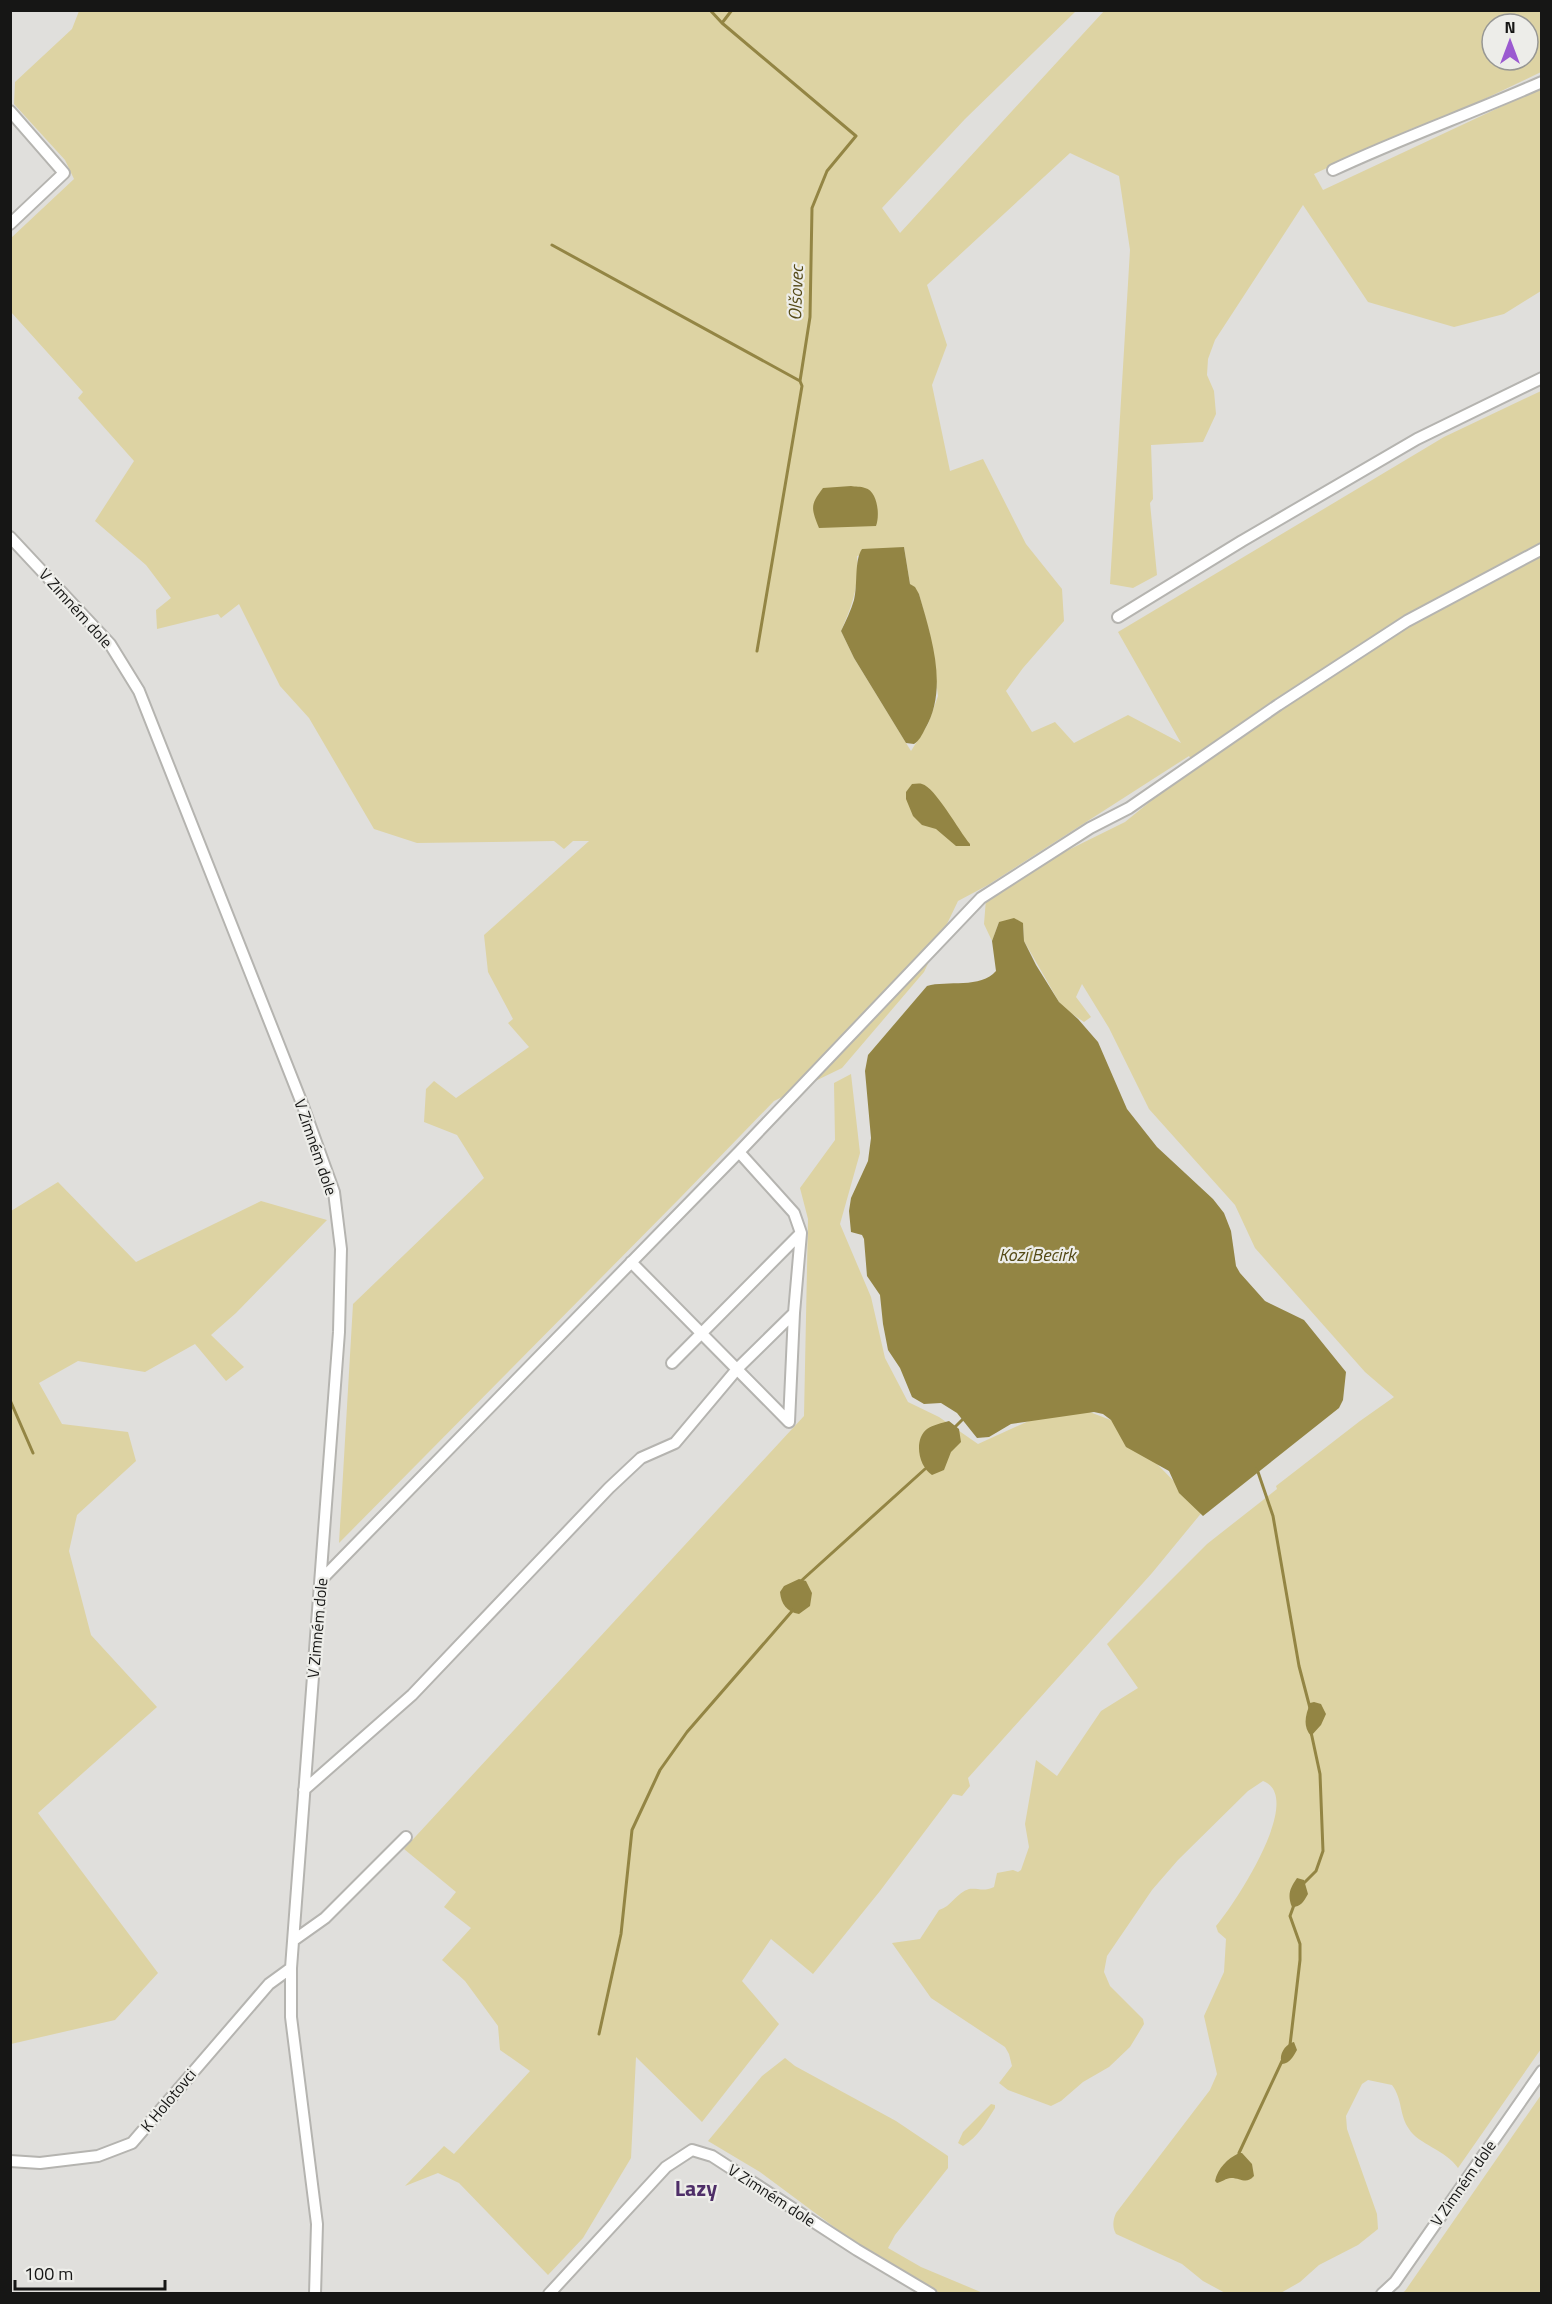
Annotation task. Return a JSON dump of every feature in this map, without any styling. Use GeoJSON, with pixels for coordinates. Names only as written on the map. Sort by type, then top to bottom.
{"type":"FeatureCollection","features":[{"type":"Feature","properties":{"kind":"street"},"geometry":{"type":"LineString","coordinates":[[1333,170],[1384,146],[1542,82]]}},
{"type":"Feature","properties":{"kind":"street"},"geometry":{"type":"LineString","coordinates":[[10,111],[64,173],[10,224]]}},
{"type":"Feature","properties":{"kind":"street"},"geometry":{"type":"LineString","coordinates":[[1118,617],[1242,541],[1417,439],[1542,378]]}},
{"type":"Feature","properties":{"kind":"street","name":"V Zimném dole"},"geometry":{"type":"LineString","coordinates":[[10,537],[110,644],[139,691],[303,1106],[334,1192],[342,1249],[340,1316],[291,1968],[291,2017],[317,2224],[315,2294]]}},
{"type":"Feature","properties":{"kind":"street"},"geometry":{"type":"LineString","coordinates":[[321,1580],[739,1152],[981,898],[1090,828],[1129,808],[1278,705],[1407,621],[1542,549]]}},
{"type":"Feature","properties":{"kind":"street"},"geometry":{"type":"LineString","coordinates":[[631,1262],[789,1422],[794,1313],[801,1233],[794,1213],[739,1152]]}},
{"type":"Feature","properties":{"kind":"street"},"geometry":{"type":"LineString","coordinates":[[672,1363],[801,1233]]}},
{"type":"Feature","properties":{"kind":"street"},"geometry":{"type":"LineString","coordinates":[[304,1790],[412,1695],[640,1458],[675,1443],[738,1368],[794,1313]]}},
{"type":"Feature","properties":{"kind":"street"},"geometry":{"type":"LineString","coordinates":[[294,1940],[325,1918],[406,1837]]}},
{"type":"Feature","properties":{"kind":"street","name":"K Holotovci"},"geometry":{"type":"LineString","coordinates":[[10,2161],[40,2163],[98,2156],[132,2143],[269,1984],[291,1968]]}},
{"type":"Feature","properties":{"kind":"street","name":"V Zimném dole"},"geometry":{"type":"LineString","coordinates":[[1382,2294],[1395,2282],[1542,2071]]}},
{"type":"Feature","properties":{"kind":"street","name":"V Zimném dole"},"geometry":{"type":"LineString","coordinates":[[549,2294],[666,2167],[692,2150],[712,2156],[857,2250],[931,2294]]}},
{"type":"Feature","properties":{"kind":"shaded area"},"geometry":{"type":"Polygon","coordinates":[[[79,11],[1076,11],[965,119],[882,208],[900,233],[1104,11],[1541,11],[1541,72],[1450,117],[1413,128],[1314,174],[1323,190],[1541,88],[1541,291],[1504,314],[1454,327],[1368,302],[1303,205],[1215,340],[1208,359],[1207,375],[1214,391],[1216,414],[1203,442],[1151,445],[1153,499],[1150,503],[1157,575],[1133,588],[1110,584],[1130,250],[1119,176],[1070,153],[927,285],[947,345],[932,385],[950,471],[983,459],[1026,544],[1062,589],[1064,621],[1006,691],[1032,732],[1055,722],[1074,743],[1128,715],[1181,743],[1118,632],[1444,437],[1541,391],[1541,2049],[1458,2168],[1447,2156],[1419,2139],[1409,2129],[1392,2085],[1368,2080],[1362,2084],[1346,2116],[1347,2129],[1377,2214],[1378,2229],[1358,2245],[1319,2265],[1300,2282],[1279,2294],[1227,2294],[1203,2281],[1182,2264],[1116,2234],[1113,2224],[1116,2213],[1210,2090],[1217,2074],[1204,2016],[1224,1972],[1226,1939],[1218,1932],[1216,1926],[1250,1875],[1272,1828],[1276,1807],[1274,1791],[1263,1781],[1248,1791],[1178,1860],[1152,1890],[1107,1956],[1104,1972],[1110,1986],[1143,2019],[1144,2024],[1130,2047],[1109,2067],[1083,2082],[1061,2101],[1051,2106],[1008,2090],[999,2083],[1012,2066],[1005,2047],[931,1998],[892,1943],[920,1939],[939,1910],[961,1893],[969,1889],[984,1890],[994,1887],[997,1873],[1021,1870],[1029,1847],[1025,1824],[1036,1760],[1057,1776],[1101,1711],[1138,1688],[1107,1644],[1207,1544],[1277,1489],[1276,1486],[1394,1397],[1365,1372],[1255,1248],[1235,1205],[1149,1109],[1109,1028],[1082,984],[1076,997],[1091,1017],[1084,1022],[1059,1002],[1024,941],[1023,923],[999,922],[992,941],[984,924],[986,899],[1042,863],[1125,822],[1195,765],[1189,756],[988,885],[958,901],[924,972],[842,1068],[774,1101],[339,1543],[353,1304],[484,1178],[457,1135],[424,1122],[426,1089],[434,1081],[456,1098],[529,1047],[508,1023],[513,1019],[488,972],[484,935],[589,841],[573,841],[564,849],[554,841],[417,843],[374,829],[309,718],[280,686],[239,604],[221,618],[218,614],[157,629],[156,610],[171,598],[146,565],[95,521],[134,461],[78,398],[83,392],[11,312],[11,238],[74,179],[65,160],[14,104],[15,82],[72,29],[79,11]],[[904,547],[857,556],[854,595],[841,631],[854,658],[911,751],[928,724],[938,696],[930,635],[919,594],[910,584],[904,547]]]}},
{"type":"Feature","properties":{"kind":"shaded area"},"geometry":{"type":"Polygon","coordinates":[[[851,1074],[860,1153],[840,1224],[871,1297],[885,1358],[908,1402],[939,1417],[978,1444],[1044,1414],[1087,1411],[1116,1422],[1203,1511],[1152,1573],[968,1778],[970,1786],[962,1796],[953,1794],[880,1891],[813,1974],[771,1939],[742,1981],[779,2024],[702,2122],[636,2057],[631,2158],[583,2238],[548,2275],[459,2183],[438,2173],[405,2186],[444,2146],[454,2154],[530,2071],[500,2050],[498,2026],[465,1981],[442,1960],[471,1928],[444,1907],[456,1892],[404,1849],[804,1416],[808,1219],[800,1188],[835,1140],[834,1083],[851,1074]]]}},
{"type":"Feature","properties":{"kind":"shaded area"},"geometry":{"type":"Polygon","coordinates":[[[58,1182],[136,1262],[261,1201],[327,1220],[236,1313],[211,1335],[244,1367],[226,1381],[195,1344],[145,1372],[78,1361],[39,1383],[62,1424],[128,1432],[136,1461],[77,1515],[69,1551],[91,1635],[157,1707],[38,1813],[158,1973],[115,2020],[11,2044],[11,1211],[58,1182]]]}},
{"type":"Feature","properties":{"kind":"shaded area"},"geometry":{"type":"Polygon","coordinates":[[[785,2058],[795,2066],[896,2121],[948,2156],[948,2168],[895,2235],[888,2248],[921,2267],[983,2293],[940,2293],[861,2247],[760,2172],[708,2141],[762,2076],[785,2058]]]}},
{"type":"Feature","properties":{"kind":"shaded area"},"geometry":{"type":"Polygon","coordinates":[[[1541,2095],[1541,2293],[1402,2293],[1405,2291],[1541,2095]]]}},
{"type":"Feature","properties":{"kind":"shaded area"},"geometry":{"type":"Polygon","coordinates":[[[991,2104],[995,2105],[995,2108],[977,2134],[963,2146],[958,2143],[963,2132],[991,2104]]]}},
{"type":"Feature","properties":{"kind":"water"},"geometry":{"type":"Polygon","coordinates":[[[863,487],[873,494],[878,510],[876,526],[819,528],[813,507],[823,488],[863,487]]]}},
{"type":"Feature","properties":{"kind":"water"},"geometry":{"type":"Polygon","coordinates":[[[904,547],[910,584],[919,594],[928,627],[936,662],[937,679],[932,713],[922,736],[914,744],[906,743],[854,658],[841,631],[854,600],[858,560],[862,549],[904,547]]]}},
{"type":"Feature","properties":{"kind":"water"},"geometry":{"type":"Polygon","coordinates":[[[912,784],[922,784],[933,793],[970,846],[956,846],[936,829],[922,825],[913,816],[906,799],[906,792],[912,784]]]}},
{"type":"Feature","properties":{"kind":"water","name":"Kozí Becirk"},"geometry":{"type":"Polygon","coordinates":[[[1014,918],[1023,923],[1024,941],[1059,1002],[1098,1042],[1127,1109],[1157,1147],[1213,1199],[1224,1213],[1231,1231],[1236,1266],[1240,1273],[1265,1301],[1304,1320],[1346,1372],[1343,1400],[1339,1408],[1203,1516],[1179,1493],[1169,1471],[1126,1447],[1111,1420],[1103,1414],[1094,1412],[1011,1424],[989,1437],[977,1438],[957,1413],[941,1403],[924,1404],[912,1397],[900,1368],[888,1350],[880,1295],[867,1276],[864,1239],[862,1235],[851,1232],[849,1211],[851,1198],[868,1161],[871,1138],[865,1071],[868,1055],[927,986],[973,982],[990,977],[996,971],[992,941],[999,922],[1014,918]]]}},
{"type":"Feature","properties":{"kind":"water"},"geometry":{"type":"Polygon","coordinates":[[[949,1421],[959,1429],[961,1442],[951,1452],[944,1470],[932,1475],[921,1460],[920,1440],[927,1429],[949,1421]]]}},
{"type":"Feature","properties":{"kind":"water"},"geometry":{"type":"Polygon","coordinates":[[[799,1579],[806,1581],[812,1593],[810,1606],[799,1614],[785,1607],[780,1592],[784,1586],[799,1579]]]}},
{"type":"Feature","properties":{"kind":"water"},"geometry":{"type":"Polygon","coordinates":[[[1310,1703],[1321,1704],[1326,1714],[1321,1725],[1311,1736],[1306,1728],[1306,1720],[1310,1703]]]}},
{"type":"Feature","properties":{"kind":"water"},"geometry":{"type":"Polygon","coordinates":[[[1297,1878],[1304,1880],[1308,1894],[1300,1905],[1292,1907],[1290,1892],[1297,1878]]]}},
{"type":"Feature","properties":{"kind":"water"},"geometry":{"type":"Polygon","coordinates":[[[1294,2042],[1297,2050],[1289,2061],[1282,2064],[1283,2050],[1294,2042]]]}},
{"type":"Feature","properties":{"kind":"water"},"geometry":{"type":"Polygon","coordinates":[[[1242,2153],[1252,2164],[1254,2176],[1248,2180],[1231,2178],[1217,2183],[1216,2176],[1221,2168],[1242,2153]]]}},
{"type":"Feature","properties":{"kind":"waterway"},"geometry":{"type":"LineString","coordinates":[[710,10],[722,23]]}},
{"type":"Feature","properties":{"kind":"waterway","name":"Olšovec"},"geometry":{"type":"LineString","coordinates":[[732,10],[722,23],[856,136],[827,171],[812,208],[810,317],[800,381],[802,386],[757,651]]}},
{"type":"Feature","properties":{"kind":"waterway"},"geometry":{"type":"LineString","coordinates":[[552,245],[800,381]]}},
{"type":"Feature","properties":{"kind":"waterway"},"geometry":{"type":"LineString","coordinates":[[10,1400],[33,1453]]}},
{"type":"Feature","properties":{"kind":"waterway"},"geometry":{"type":"LineString","coordinates":[[955,1427],[965,1417]]}},
{"type":"Feature","properties":{"kind":"waterway"},"geometry":{"type":"LineString","coordinates":[[801,1581],[925,1469]]}},
{"type":"Feature","properties":{"kind":"waterway"},"geometry":{"type":"LineString","coordinates":[[1256,1469],[1273,1516],[1299,1666],[1310,1708]]}},
{"type":"Feature","properties":{"kind":"waterway"},"geometry":{"type":"LineString","coordinates":[[599,2034],[621,1934],[632,1830],[660,1770],[687,1732],[793,1610]]}},
{"type":"Feature","properties":{"kind":"waterway"},"geometry":{"type":"LineString","coordinates":[[1304,1883],[1316,1871],[1323,1851],[1320,1774],[1311,1732]]}},
{"type":"Feature","properties":{"kind":"waterway"},"geometry":{"type":"LineString","coordinates":[[1290,2045],[1300,1960],[1300,1944],[1290,1916],[1294,1905]]}},
{"type":"Feature","properties":{"kind":"waterway"},"geometry":{"type":"LineString","coordinates":[[1239,2153],[1283,2059]]}},
{"type":"Feature","properties":{"kind":"district","name":"Lazy"},"geometry":{"type":"Point","coordinates":[696,2188]}}]}
